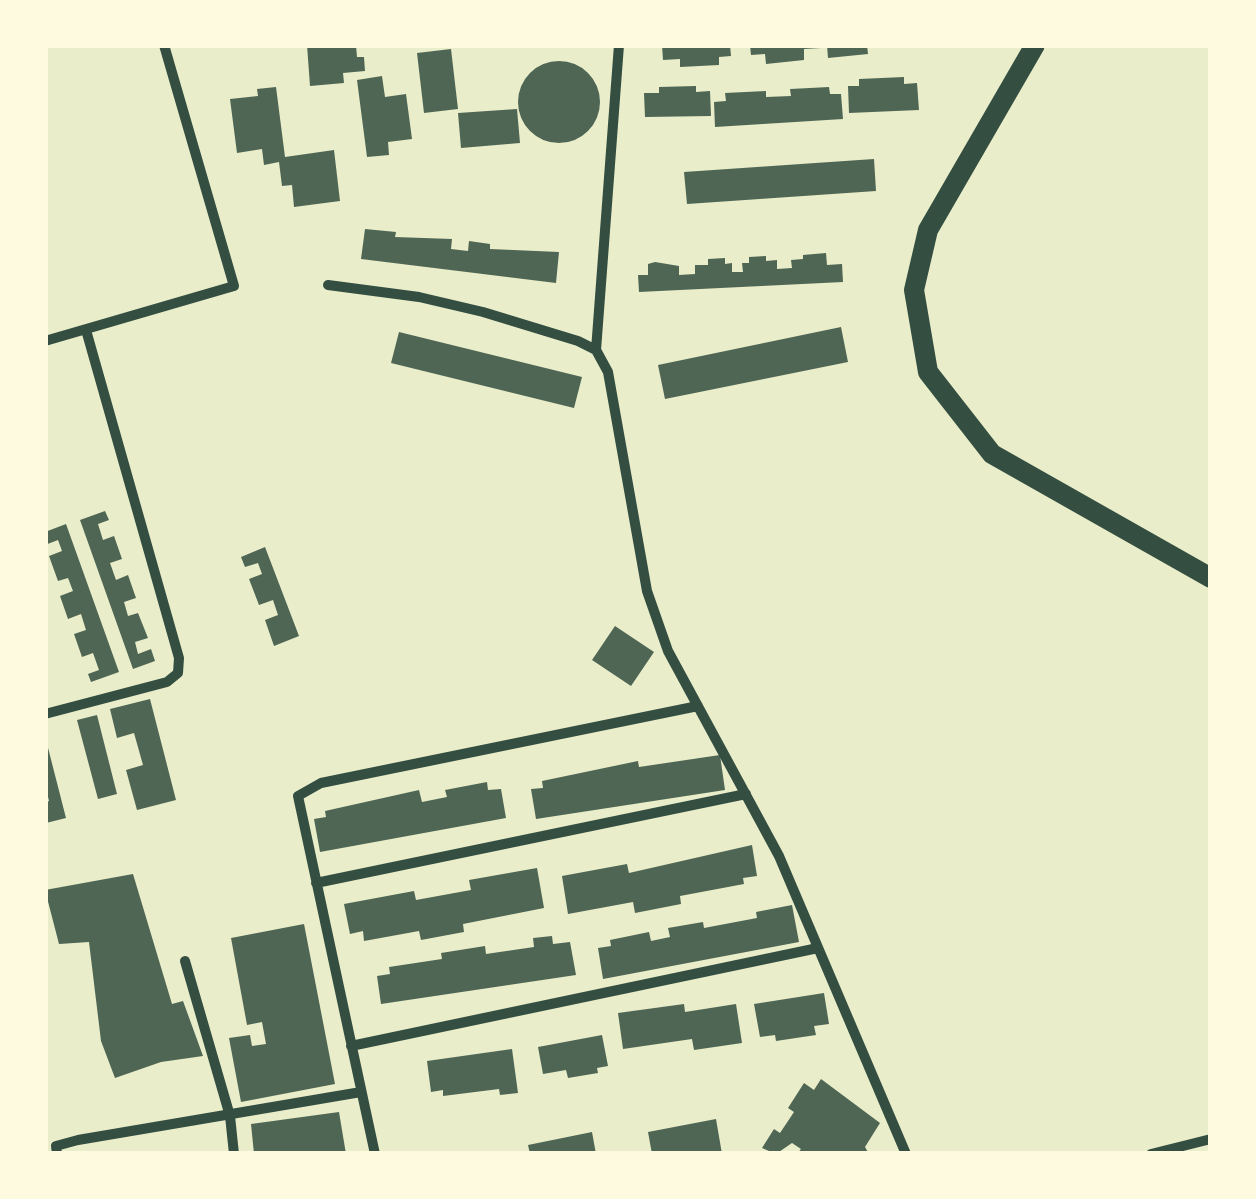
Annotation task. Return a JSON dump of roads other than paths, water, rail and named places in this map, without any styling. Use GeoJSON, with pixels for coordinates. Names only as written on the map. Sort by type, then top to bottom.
{"type":"FeatureCollection","features":[{"type":"Feature","properties":{"kind":"main road"},"geometry":{"type":"LineString","coordinates":[[1035,45],[928,230],[914,290],[928,372],[992,454],[1211,578]]}},
{"type":"Feature","properties":{"kind":"street"},"geometry":{"type":"LineString","coordinates":[[45,340],[234,286],[164,45]]}},
{"type":"Feature","properties":{"kind":"street"},"geometry":{"type":"LineString","coordinates":[[618,45],[596,350],[608,372],[647,590],[668,651],[779,856],[906,1154]]}},
{"type":"Feature","properties":{"kind":"street"},"geometry":{"type":"LineString","coordinates":[[328,285],[467,308],[596,350]]}},
{"type":"Feature","properties":{"kind":"street"},"geometry":{"type":"LineString","coordinates":[[45,714],[167,682],[178,673],[180,658],[86,330]]}},
{"type":"Feature","properties":{"kind":"street"},"geometry":{"type":"LineString","coordinates":[[375,1154],[298,796],[321,783],[698,706]]}},
{"type":"Feature","properties":{"kind":"street"},"geometry":{"type":"LineString","coordinates":[[316,883],[746,794]]}},
{"type":"Feature","properties":{"kind":"street"},"geometry":{"type":"LineString","coordinates":[[351,1046],[818,948]]}},
{"type":"Feature","properties":{"kind":"street"},"geometry":{"type":"LineString","coordinates":[[185,961],[230,1116],[234,1154]]}},
{"type":"Feature","properties":{"kind":"street"},"geometry":{"type":"LineString","coordinates":[[57,1154],[56,1146],[78,1140],[362,1092]]}},
{"type":"Feature","properties":{"kind":"street"},"geometry":{"type":"LineString","coordinates":[[1151,1154],[1211,1139]]}}]}
